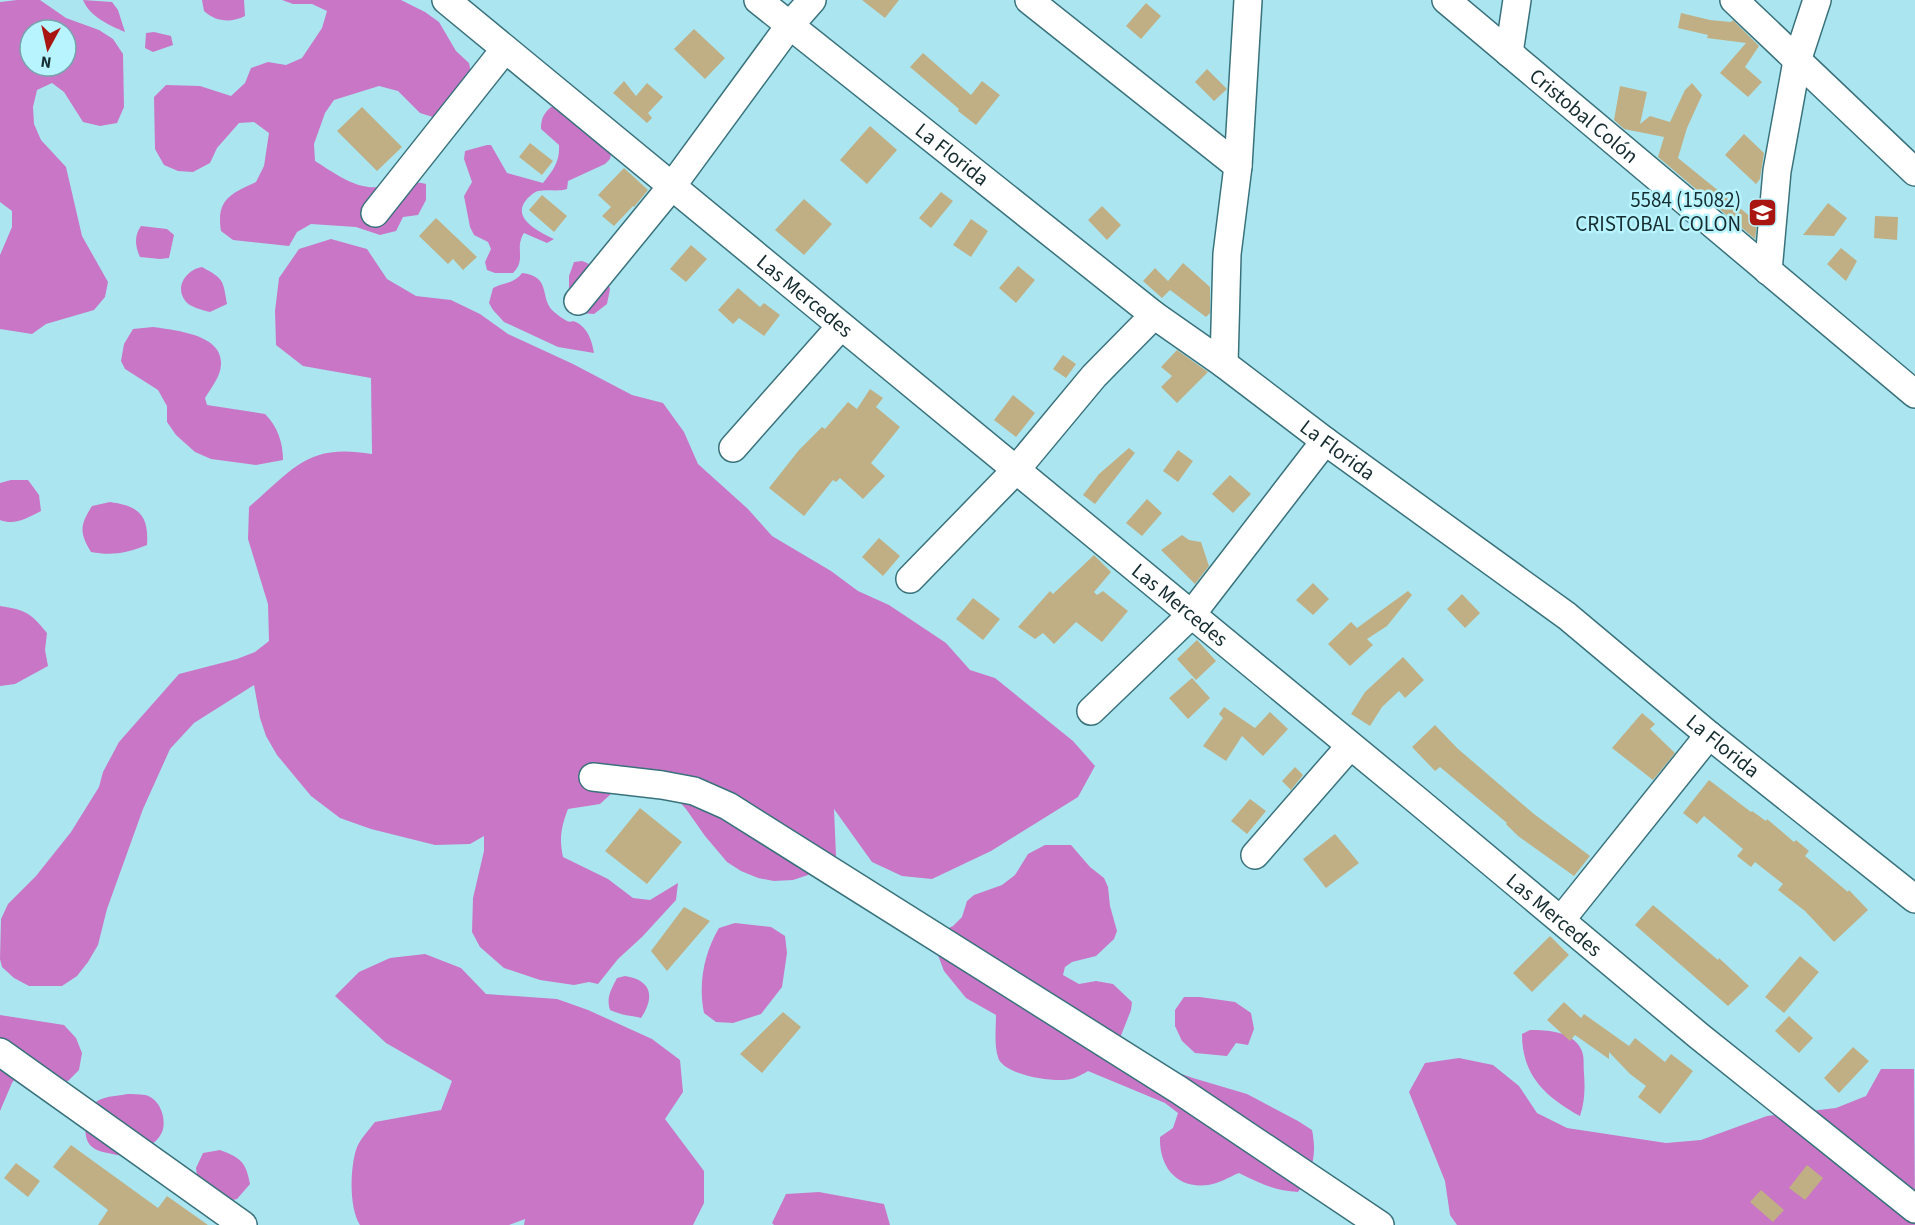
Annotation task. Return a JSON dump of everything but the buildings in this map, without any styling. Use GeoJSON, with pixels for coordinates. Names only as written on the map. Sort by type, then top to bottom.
{"type":"FeatureCollection","features":[{"type":"Feature","properties":{"kind":"street","name":"Las Mercedes"},"geometry":{"type":"LineString","coordinates":[[446,0],[1699,1036],[1915,1209]]}},
{"type":"Feature","properties":{"kind":"street","name":"La Florida"},"geometry":{"type":"LineString","coordinates":[[758,0],[1154,315],[1568,616],[1709,735],[1915,899]]}},
{"type":"Feature","properties":{"kind":"street"},"geometry":{"type":"LineString","coordinates":[[578,302],[672,186],[790,25],[812,0]]}},
{"type":"Feature","properties":{"kind":"street"},"geometry":{"type":"LineString","coordinates":[[1029,0],[1238,166]]}},
{"type":"Feature","properties":{"kind":"street"},"geometry":{"type":"LineString","coordinates":[[1224,364],[1227,254],[1238,166],[1248,0]]}},
{"type":"Feature","properties":{"kind":"street","name":"Cristobal Colón"},"geometry":{"type":"LineString","coordinates":[[1446,0],[1915,394]]}},
{"type":"Feature","properties":{"kind":"street"},"geometry":{"type":"LineString","coordinates":[[1509,52],[1517,0]]}},
{"type":"Feature","properties":{"kind":"street"},"geometry":{"type":"LineString","coordinates":[[1734,0],[1915,172]]}},
{"type":"Feature","properties":{"kind":"street"},"geometry":{"type":"LineString","coordinates":[[1768,271],[1777,171],[1797,61],[1817,0]]}},
{"type":"Feature","properties":{"kind":"street"},"geometry":{"type":"LineString","coordinates":[[375,213],[505,49]]}},
{"type":"Feature","properties":{"kind":"street"},"geometry":{"type":"LineString","coordinates":[[910,579],[1015,471],[1094,376],[1154,315]]}},
{"type":"Feature","properties":{"kind":"street"},"geometry":{"type":"LineString","coordinates":[[733,448],[842,327]]}},
{"type":"Feature","properties":{"kind":"street"},"geometry":{"type":"LineString","coordinates":[[1091,711],[1191,615],[1325,441]]}},
{"type":"Feature","properties":{"kind":"street"},"geometry":{"type":"LineString","coordinates":[[1561,920],[1709,735]]}},
{"type":"Feature","properties":{"kind":"street"},"geometry":{"type":"LineString","coordinates":[[1255,855],[1350,746]]}},
{"type":"Feature","properties":{"kind":"street"},"geometry":{"type":"LineString","coordinates":[[593,777],[694,791],[728,806],[1179,1090],[1380,1225]]}},
{"type":"Feature","properties":{"kind":"street"},"geometry":{"type":"LineString","coordinates":[[0,1052],[243,1225]]}},
{"type":"Feature","properties":{"kind":"shaded area"},"geometry":{"type":"Polygon","coordinates":[[[40,0],[66,18],[18,18],[18,78],[78,78],[78,22],[99,30],[113,39],[123,54],[124,107],[117,123],[100,126],[83,122],[64,92],[52,83],[37,90],[33,107],[34,124],[41,140],[66,167],[82,236],[108,282],[105,297],[94,310],[46,324],[32,334],[0,329],[0,255],[12,227],[12,211],[0,202],[0,2],[40,0]]]}},
{"type":"Feature","properties":{"kind":"shaded area"},"geometry":{"type":"Polygon","coordinates":[[[83,0],[112,2],[118,10],[125,32],[95,16],[83,0]]]}},
{"type":"Feature","properties":{"kind":"shaded area"},"geometry":{"type":"Polygon","coordinates":[[[202,0],[244,0],[245,16],[234,20],[213,17],[204,11],[202,0]]]}},
{"type":"Feature","properties":{"kind":"shaded area"},"geometry":{"type":"Polygon","coordinates":[[[282,0],[401,0],[439,22],[456,51],[469,63],[476,97],[436,118],[420,113],[398,91],[379,86],[334,100],[325,113],[314,144],[315,161],[345,179],[362,186],[379,187],[407,182],[426,184],[426,200],[418,215],[403,217],[396,231],[380,235],[356,227],[311,224],[297,232],[289,246],[233,240],[221,231],[220,220],[223,205],[239,190],[256,182],[264,166],[269,133],[254,122],[239,123],[217,148],[210,163],[193,172],[178,171],[164,165],[155,149],[154,97],[166,85],[200,86],[231,96],[245,83],[251,68],[268,62],[286,65],[302,58],[322,28],[327,11],[312,4],[293,4],[282,0]]]}},
{"type":"Feature","properties":{"kind":"shaded area"},"geometry":{"type":"Polygon","coordinates":[[[154,32],[171,36],[173,45],[153,52],[145,48],[146,33],[154,32]]]}},
{"type":"Feature","properties":{"kind":"shaded area"},"geometry":{"type":"Polygon","coordinates":[[[551,107],[559,107],[596,133],[595,141],[612,150],[610,159],[605,164],[568,181],[567,189],[538,191],[528,198],[523,206],[524,218],[534,228],[554,239],[547,243],[524,233],[517,268],[513,273],[495,273],[487,270],[485,262],[491,249],[488,242],[474,235],[470,227],[464,196],[472,182],[464,159],[465,151],[491,145],[507,173],[543,183],[555,166],[559,151],[559,145],[541,129],[543,117],[551,107]]]}},
{"type":"Feature","properties":{"kind":"shaded area"},"geometry":{"type":"Polygon","coordinates":[[[141,226],[167,229],[174,235],[169,258],[140,257],[136,241],[141,226]]]}},
{"type":"Feature","properties":{"kind":"shaded area"},"geometry":{"type":"Polygon","coordinates":[[[331,239],[367,249],[387,279],[416,296],[451,300],[480,314],[508,334],[632,395],[663,403],[684,432],[698,464],[748,509],[772,536],[831,571],[858,591],[889,605],[946,643],[970,670],[995,678],[1073,741],[1095,766],[1078,797],[991,851],[932,879],[902,876],[872,862],[834,809],[836,856],[819,862],[808,875],[793,880],[774,881],[758,878],[727,862],[676,798],[645,790],[612,793],[600,804],[568,809],[561,833],[563,857],[608,879],[633,898],[650,900],[678,883],[676,900],[618,959],[598,984],[589,982],[574,985],[540,980],[504,968],[480,947],[472,932],[473,898],[484,851],[484,836],[470,844],[435,845],[371,829],[340,818],[311,796],[277,755],[266,736],[260,718],[254,685],[194,723],[170,749],[143,809],[107,909],[98,945],[77,976],[62,986],[29,986],[14,978],[2,967],[0,959],[1,919],[8,904],[36,876],[71,832],[99,787],[103,772],[119,742],[179,674],[237,659],[255,652],[269,641],[268,604],[248,539],[249,507],[303,462],[332,452],[372,454],[371,378],[303,366],[276,345],[275,311],[279,278],[299,249],[331,239]]]}},
{"type":"Feature","properties":{"kind":"shaded area"},"geometry":{"type":"Polygon","coordinates":[[[582,261],[590,265],[607,281],[610,289],[607,304],[594,314],[579,313],[569,300],[569,276],[574,262],[582,261]]]}},
{"type":"Feature","properties":{"kind":"shaded area"},"geometry":{"type":"Polygon","coordinates":[[[202,267],[219,278],[226,296],[227,304],[210,312],[189,304],[182,294],[184,278],[192,271],[202,267]]]}},
{"type":"Feature","properties":{"kind":"shaded area"},"geometry":{"type":"Polygon","coordinates":[[[522,273],[537,278],[541,283],[548,305],[553,311],[567,321],[576,322],[584,328],[591,340],[594,353],[558,347],[504,322],[493,310],[489,303],[493,288],[512,281],[522,273]]]}},
{"type":"Feature","properties":{"kind":"shaded area"},"geometry":{"type":"Polygon","coordinates":[[[153,327],[195,335],[214,346],[219,354],[221,368],[205,398],[207,405],[265,414],[279,436],[283,460],[256,465],[211,459],[195,452],[176,435],[167,422],[167,406],[158,390],[125,369],[121,361],[124,344],[133,329],[153,327]]]}},
{"type":"Feature","properties":{"kind":"shaded area"},"geometry":{"type":"Polygon","coordinates":[[[11,480],[28,480],[39,495],[41,511],[16,522],[0,520],[0,483],[11,480]]]}},
{"type":"Feature","properties":{"kind":"shaded area"},"geometry":{"type":"Polygon","coordinates":[[[110,502],[128,506],[140,514],[146,526],[147,545],[119,553],[91,552],[82,529],[85,518],[92,506],[110,502]]]}},
{"type":"Feature","properties":{"kind":"shaded area"},"geometry":{"type":"Polygon","coordinates":[[[0,606],[27,614],[37,621],[47,633],[45,650],[48,666],[15,684],[0,686],[0,606]]]}},
{"type":"Feature","properties":{"kind":"shaded area"},"geometry":{"type":"Polygon","coordinates":[[[1045,845],[1071,845],[1090,867],[1104,878],[1108,887],[1110,906],[1117,931],[1114,939],[1096,956],[1072,962],[1065,967],[1063,975],[1079,984],[1096,981],[1113,984],[1132,1002],[1115,1051],[1247,1094],[1312,1130],[1314,1155],[1307,1177],[1298,1192],[1274,1188],[1239,1173],[1212,1184],[1187,1183],[1178,1179],[1166,1166],[1160,1148],[1160,1137],[1173,1128],[1178,1113],[1165,1103],[1088,1071],[1071,1079],[1042,1079],[1009,1069],[1002,1063],[996,1047],[996,1015],[966,998],[944,971],[938,955],[941,938],[945,930],[962,917],[967,901],[974,895],[1002,885],[1015,875],[1028,854],[1045,845]]]}},
{"type":"Feature","properties":{"kind":"shaded area"},"geometry":{"type":"Polygon","coordinates":[[[735,923],[771,927],[785,936],[787,953],[782,987],[761,1014],[733,1023],[716,1022],[704,1013],[702,1002],[702,980],[706,958],[719,928],[735,923]]]}},
{"type":"Feature","properties":{"kind":"shaded area"},"geometry":{"type":"Polygon","coordinates":[[[425,954],[461,968],[486,994],[557,999],[588,1010],[652,1039],[680,1060],[683,1092],[665,1119],[704,1171],[704,1203],[693,1225],[524,1225],[525,1219],[509,1225],[360,1225],[352,1199],[354,1158],[359,1143],[375,1122],[441,1110],[452,1081],[386,1043],[335,996],[359,972],[390,958],[425,954]]]}},
{"type":"Feature","properties":{"kind":"shaded area"},"geometry":{"type":"Polygon","coordinates":[[[625,976],[641,981],[648,991],[648,1003],[641,1018],[610,1010],[611,990],[617,978],[625,976]]]}},
{"type":"Feature","properties":{"kind":"shaded area"},"geometry":{"type":"Polygon","coordinates":[[[1184,997],[1235,1002],[1251,1013],[1254,1029],[1248,1045],[1236,1043],[1227,1056],[1195,1053],[1182,1041],[1175,1026],[1175,1010],[1184,997]]]}},
{"type":"Feature","properties":{"kind":"shaded area"},"geometry":{"type":"Polygon","coordinates":[[[0,1015],[64,1025],[76,1038],[82,1053],[79,1070],[68,1081],[50,1080],[21,1070],[12,1083],[0,1111],[0,1015]]]}},
{"type":"Feature","properties":{"kind":"shaded area"},"geometry":{"type":"Polygon","coordinates":[[[1530,1030],[1551,1031],[1565,1035],[1572,1038],[1581,1049],[1584,1089],[1580,1116],[1547,1093],[1531,1073],[1523,1049],[1522,1034],[1530,1030]]]}},
{"type":"Feature","properties":{"kind":"shaded area"},"geometry":{"type":"Polygon","coordinates":[[[1459,1058],[1493,1065],[1519,1086],[1537,1113],[1567,1128],[1666,1143],[1701,1140],[1767,1116],[1836,1108],[1866,1096],[1881,1069],[1914,1069],[1915,1225],[1457,1225],[1450,1215],[1445,1181],[1409,1092],[1425,1063],[1459,1058]]]}},
{"type":"Feature","properties":{"kind":"shaded area"},"geometry":{"type":"Polygon","coordinates":[[[127,1094],[145,1095],[158,1104],[164,1124],[160,1135],[151,1145],[130,1154],[117,1155],[93,1148],[88,1141],[85,1128],[94,1104],[102,1099],[127,1094]]]}},
{"type":"Feature","properties":{"kind":"shaded area"},"geometry":{"type":"Polygon","coordinates":[[[220,1150],[241,1162],[247,1171],[250,1184],[237,1199],[219,1203],[198,1184],[196,1168],[203,1153],[220,1150]]]}},
{"type":"Feature","properties":{"kind":"shaded area"},"geometry":{"type":"Polygon","coordinates":[[[819,1192],[884,1204],[890,1225],[774,1225],[772,1223],[786,1194],[819,1192]]]}},
{"type":"Feature","properties":{"kind":"place","name":"5584 (15082) CRISTOBAL COLON"},"geometry":{"type":"Point","coordinates":[1762,212]}}]}
